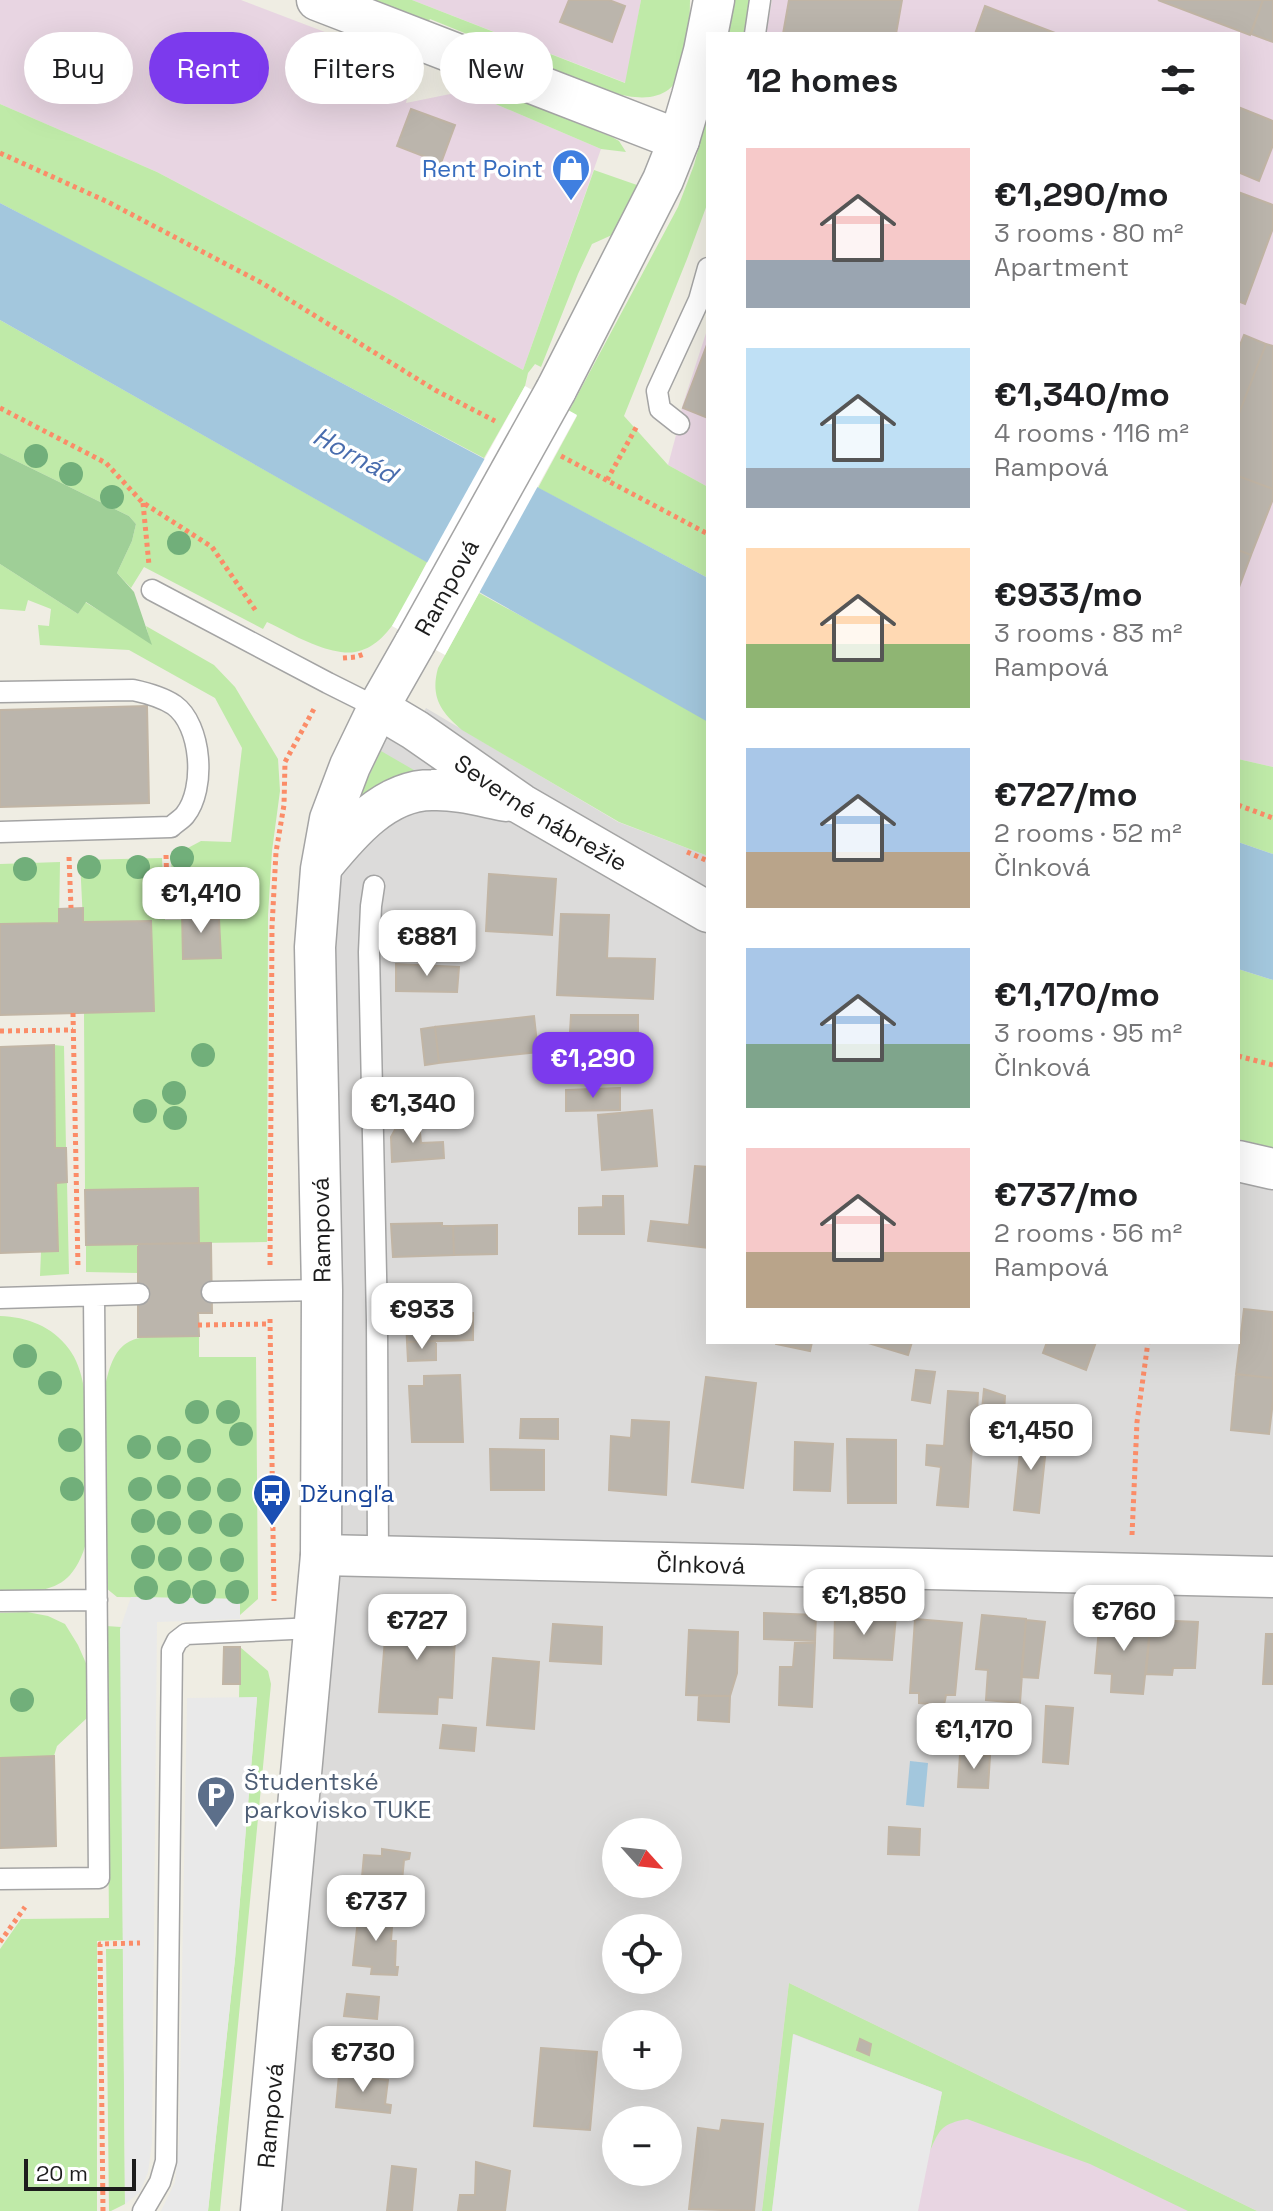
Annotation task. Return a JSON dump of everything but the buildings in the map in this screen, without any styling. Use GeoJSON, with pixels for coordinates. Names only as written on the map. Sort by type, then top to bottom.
{"type":"FeatureCollection","features":[{"type":"Feature","properties":{"kind":"street"},"geometry":{"type":"LineString","coordinates":[[317,0],[679,140]]}},
{"type":"Feature","properties":{"kind":"street","name":"Rampová"},"geometry":{"type":"LineString","coordinates":[[708,32],[714,0]]}},
{"type":"Feature","properties":{"kind":"street","name":"Rampová"},"geometry":{"type":"LineString","coordinates":[[261,2211],[321,1555],[322,1290],[315,947],[321,869],[330,819],[350,766],[378,708],[556,390],[663,180],[679,140],[706,41]]}},
{"type":"Feature","properties":{"kind":"street","name":"Severné nábrežie"},"geometry":{"type":"LineString","coordinates":[[378,708],[521,804],[706,911]]}},
{"type":"Feature","properties":{"kind":"street"},"geometry":{"type":"LineString","coordinates":[[321,869],[356,827],[393,801],[414,792],[429,789],[455,791],[521,804]]}},
{"type":"Feature","properties":{"kind":"street"},"geometry":{"type":"LineString","coordinates":[[1240,1161],[1273,1169]]}},
{"type":"Feature","properties":{"kind":"street","name":"Člnková"},"geometry":{"type":"LineString","coordinates":[[321,1555],[1273,1577]]}},
{"type":"Feature","properties":{"kind":"lane"},"geometry":{"type":"LineString","coordinates":[[755,32],[760,0]]}},
{"type":"Feature","properties":{"kind":"lane"},"geometry":{"type":"LineString","coordinates":[[679,424],[660,409],[657,391],[699,300],[706,275]]}},
{"type":"Feature","properties":{"kind":"lane"},"geometry":{"type":"LineString","coordinates":[[152,590],[378,708]]}},
{"type":"Feature","properties":{"kind":"lane"},"geometry":{"type":"LineString","coordinates":[[0,692],[133,690],[152,694],[175,705],[187,717],[196,735],[198,771],[196,789],[186,814],[171,827],[0,832]]}},
{"type":"Feature","properties":{"kind":"lane"},"geometry":{"type":"LineString","coordinates":[[374,886],[369,952],[377,1320],[378,1557]]}},
{"type":"Feature","properties":{"kind":"lane"},"geometry":{"type":"LineString","coordinates":[[212,1292],[322,1290]]}},
{"type":"Feature","properties":{"kind":"lane"},"geometry":{"type":"LineString","coordinates":[[0,1298],[139,1294]]}},
{"type":"Feature","properties":{"kind":"lane"},"geometry":{"type":"LineString","coordinates":[[0,1879],[99,1878],[97,1600],[86,1296]]}},
{"type":"Feature","properties":{"kind":"lane"},"geometry":{"type":"LineString","coordinates":[[0,1601],[97,1600]]}},
{"type":"Feature","properties":{"kind":"lane"},"geometry":{"type":"LineString","coordinates":[[143,2211],[160,2182],[166,2161],[172,1651],[177,1641],[186,1634],[314,1628]]}},
{"type":"Feature","properties":{"kind":"path"},"geometry":{"type":"LineString","coordinates":[[0,153],[108,202],[262,283],[435,390],[501,424]]}},
{"type":"Feature","properties":{"kind":"path"},"geometry":{"type":"LineString","coordinates":[[607,480],[657,391]]}},
{"type":"Feature","properties":{"kind":"path"},"geometry":{"type":"LineString","coordinates":[[0,408],[106,463],[142,502],[212,547],[256,612]]}},
{"type":"Feature","properties":{"kind":"path"},"geometry":{"type":"LineString","coordinates":[[554,452],[706,533]]}},
{"type":"Feature","properties":{"kind":"path"},"geometry":{"type":"LineString","coordinates":[[142,502],[152,590]]}},
{"type":"Feature","properties":{"kind":"path"},"geometry":{"type":"LineString","coordinates":[[275,1629],[269,1292],[272,927],[276,852],[284,805],[285,762],[343,658]]}},
{"type":"Feature","properties":{"kind":"path"},"geometry":{"type":"LineString","coordinates":[[1240,806],[1273,818]]}},
{"type":"Feature","properties":{"kind":"path"},"geometry":{"type":"LineString","coordinates":[[165,827],[168,915],[183,916]]}},
{"type":"Feature","properties":{"kind":"path"},"geometry":{"type":"LineString","coordinates":[[68,830],[71,908]]}},
{"type":"Feature","properties":{"kind":"path"},"geometry":{"type":"LineString","coordinates":[[73,1013],[76,1165],[86,1296]]}},
{"type":"Feature","properties":{"kind":"path"},"geometry":{"type":"LineString","coordinates":[[0,1031],[73,1030]]}},
{"type":"Feature","properties":{"kind":"path"},"geometry":{"type":"LineString","coordinates":[[1240,1057],[1273,1065]]}},
{"type":"Feature","properties":{"kind":"path"},"geometry":{"type":"LineString","coordinates":[[67,1165],[76,1165]]}},
{"type":"Feature","properties":{"kind":"path"},"geometry":{"type":"LineString","coordinates":[[198,1325],[270,1324]]}},
{"type":"Feature","properties":{"kind":"path"},"geometry":{"type":"LineString","coordinates":[[1130,1573],[1137,1422],[1148,1344]]}},
{"type":"Feature","properties":{"kind":"path"},"geometry":{"type":"LineString","coordinates":[[103,2211],[100,1944],[118,1944]]}},
{"type":"Feature","properties":{"kind":"shaded area"},"geometry":{"type":"Polygon","coordinates":[[[0,0],[241,0],[325,32],[285,32],[285,104],[424,104],[424,99],[440,96],[440,104],[495,104],[601,149],[523,370],[394,297],[157,172],[0,104],[0,0]]]}},
{"type":"Feature","properties":{"kind":"shaded area"},"geometry":{"type":"Polygon","coordinates":[[[412,0],[641,0],[626,83],[553,55],[553,32],[495,32],[412,0]]]}},
{"type":"Feature","properties":{"kind":"shaded area"},"geometry":{"type":"Polygon","coordinates":[[[772,0],[1273,0],[1273,767],[1240,759],[1240,32],[766,32],[772,0]]]}},
{"type":"Feature","properties":{"kind":"shaded area"},"geometry":{"type":"Polygon","coordinates":[[[706,333],[706,486],[668,465],[682,407],[706,333]]]}},
{"type":"Feature","properties":{"kind":"shaded area"},"geometry":{"type":"Polygon","coordinates":[[[378,708],[415,730],[426,708],[618,822],[706,855],[706,1344],[1240,1344],[1240,1140],[1273,1148],[1273,2211],[1257,2211],[789,1983],[762,2211],[261,2211],[297,1824],[315,947],[378,708]]]}},
{"type":"Feature","properties":{"kind":"shaded area"},"geometry":{"type":"Polygon","coordinates":[[[131,1597],[240,1599],[240,1619],[157,1622],[152,2143],[148,2172],[140,2192],[125,2204],[120,1629],[131,1597]]]}},
{"type":"Feature","properties":{"kind":"shaded area","name":"Študentské parkovisko TUKE"},"geometry":{"type":"Polygon","coordinates":[[[257,1697],[235,1959],[208,2211],[161,2211],[175,2182],[179,2140],[187,1698],[257,1697]]]}},
{"type":"Feature","properties":{"kind":"shaded area"},"geometry":{"type":"Polygon","coordinates":[[[789,1983],[1257,2211],[762,2211],[789,1983]]]}},
{"type":"Feature","properties":{"kind":"shaded area"},"geometry":{"type":"Polygon","coordinates":[[[793,2034],[942,2092],[918,2211],[772,2211],[793,2034]]]}},
{"type":"Feature","properties":{"kind":"green space"},"geometry":{"type":"Polygon","coordinates":[[[366,0],[412,0],[494,32],[462,32],[430,19],[427,24],[366,0]]]}},
{"type":"Feature","properties":{"kind":"green space"},"geometry":{"type":"Polygon","coordinates":[[[641,0],[690,0],[688,43],[679,78],[669,89],[655,96],[636,97],[610,92],[553,69],[553,55],[625,83],[641,0]]]}},
{"type":"Feature","properties":{"kind":"green space"},"geometry":{"type":"Polygon","coordinates":[[[732,0],[753,0],[747,32],[726,32],[732,0]]]}},
{"type":"Feature","properties":{"kind":"green space"},"geometry":{"type":"Polygon","coordinates":[[[0,104],[157,172],[394,297],[523,370],[594,170],[637,185],[621,228],[592,244],[541,367],[535,364],[528,373],[525,386],[484,458],[0,203],[0,104]]]}},
{"type":"Feature","properties":{"kind":"green space"},"geometry":{"type":"Polygon","coordinates":[[[495,104],[529,104],[612,137],[626,152],[601,149],[495,104]]]}},
{"type":"Feature","properties":{"kind":"green space"},"geometry":{"type":"Polygon","coordinates":[[[706,120],[706,207],[624,416],[668,465],[706,486],[706,577],[538,488],[577,416],[569,411],[678,207],[706,120]]]}},
{"type":"Feature","properties":{"kind":"green space"},"geometry":{"type":"Polygon","coordinates":[[[0,320],[427,562],[390,629],[368,648],[341,652],[312,644],[267,622],[263,629],[144,567],[131,588],[117,573],[132,541],[136,524],[129,516],[0,453],[0,320]]]}},
{"type":"Feature","properties":{"kind":"green space"},"geometry":{"type":"Polygon","coordinates":[[[0,453],[129,516],[136,524],[132,541],[117,573],[134,592],[152,645],[86,602],[78,614],[0,564],[0,453]]]}},
{"type":"Feature","properties":{"kind":"green space"},"geometry":{"type":"Polygon","coordinates":[[[0,564],[78,614],[85,602],[150,641],[146,626],[214,665],[235,687],[278,759],[280,791],[268,915],[267,1242],[199,1243],[198,1188],[85,1190],[84,1013],[154,1011],[151,921],[83,922],[80,860],[162,858],[165,920],[219,919],[211,919],[211,911],[173,910],[171,857],[201,841],[231,842],[242,748],[215,698],[129,650],[40,645],[38,625],[49,626],[51,609],[28,600],[25,611],[0,609],[0,564]]]}},
{"type":"Feature","properties":{"kind":"green space"},"geometry":{"type":"Polygon","coordinates":[[[479,593],[706,717],[706,855],[619,822],[462,730],[439,703],[435,687],[438,668],[479,593]]]}},
{"type":"Feature","properties":{"kind":"green space"},"geometry":{"type":"Polygon","coordinates":[[[381,751],[419,773],[355,805],[381,751]]]}},
{"type":"Feature","properties":{"kind":"green space"},"geometry":{"type":"Polygon","coordinates":[[[1240,759],[1273,767],[1273,854],[1240,843],[1240,759]]]}},
{"type":"Feature","properties":{"kind":"green space"},"geometry":{"type":"Polygon","coordinates":[[[60,862],[59,923],[0,924],[0,864],[60,862]]]}},
{"type":"Feature","properties":{"kind":"green space"},"geometry":{"type":"Polygon","coordinates":[[[1240,970],[1273,980],[1273,1148],[1240,1140],[1240,970]]]}},
{"type":"Feature","properties":{"kind":"green space"},"geometry":{"type":"Polygon","coordinates":[[[54,1045],[64,1046],[66,1148],[55,1148],[54,1045]]]}},
{"type":"Feature","properties":{"kind":"green space"},"geometry":{"type":"Polygon","coordinates":[[[67,1182],[69,1274],[40,1276],[41,1252],[58,1251],[56,1183],[67,1182]]]}},
{"type":"Feature","properties":{"kind":"green space"},"geometry":{"type":"Polygon","coordinates":[[[138,1244],[138,1273],[86,1272],[86,1245],[138,1244]]]}},
{"type":"Feature","properties":{"kind":"green space"},"geometry":{"type":"Polygon","coordinates":[[[0,1316],[20,1318],[55,1334],[77,1362],[85,1395],[88,1516],[85,1546],[70,1575],[55,1586],[37,1591],[0,1592],[0,1316]]]}},
{"type":"Feature","properties":{"kind":"green space"},"geometry":{"type":"Polygon","coordinates":[[[199,1336],[199,1357],[256,1357],[258,1599],[240,1615],[240,1599],[117,1597],[106,1588],[103,1399],[114,1358],[132,1340],[199,1336]]]}},
{"type":"Feature","properties":{"kind":"green space"},"geometry":{"type":"Polygon","coordinates":[[[27,1612],[48,1616],[65,1624],[78,1645],[89,1670],[87,1718],[57,1746],[54,1756],[0,1758],[0,1613],[27,1612]]]}},
{"type":"Feature","properties":{"kind":"green space"},"geometry":{"type":"Polygon","coordinates":[[[106,1626],[121,1627],[123,1940],[97,1941],[97,2211],[0,2211],[0,1949],[21,1919],[109,1918],[106,1626]]]}},
{"type":"Feature","properties":{"kind":"green space"},"geometry":{"type":"Polygon","coordinates":[[[240,1647],[268,1671],[271,1684],[220,2211],[208,2211],[235,1959],[257,1698],[239,1698],[240,1647]]]}},
{"type":"Feature","properties":{"kind":"green space"},"geometry":{"type":"Polygon","coordinates":[[[106,1949],[123,1949],[125,2204],[111,2211],[109,2211],[106,1949]]]}},
{"type":"Feature","properties":{"kind":"green space"},"geometry":{"type":"Polygon","coordinates":[[[789,1983],[1257,2211],[1188,2211],[1090,2164],[967,2119],[943,2128],[930,2151],[942,2092],[794,2034],[772,2211],[762,2211],[789,1983]]]}},
{"type":"Feature","properties":{"kind":"water","name":"Hornád"},"geometry":{"type":"Polygon","coordinates":[[[0,203],[706,577],[706,721],[0,320],[0,203]]]}},
{"type":"Feature","properties":{"kind":"water"},"geometry":{"type":"Polygon","coordinates":[[[1240,843],[1273,854],[1273,980],[1240,970],[1240,843]]]}},
{"type":"Feature","properties":{"kind":"water"},"geometry":{"type":"Polygon","coordinates":[[[910,1761],[928,1763],[924,1807],[906,1805],[910,1761]]]}},
{"type":"Feature","properties":{"kind":"pier"},"geometry":{"type":"Polygon","coordinates":[[[525,386],[577,415],[445,655],[392,626],[525,386]]]}},
{"type":"Feature","properties":{"kind":"place","name":"Rent Point"},"geometry":{"type":"Point","coordinates":[571,202]}},
{"type":"Feature","properties":{"kind":"place","name":"Džungľa"},"geometry":{"type":"Point","coordinates":[272,1527]}},
{"type":"Feature","properties":{"kind":"place","name":"Študentské parkovisko TUKE"},"geometry":{"type":"Point","coordinates":[216,1829]}}]}
